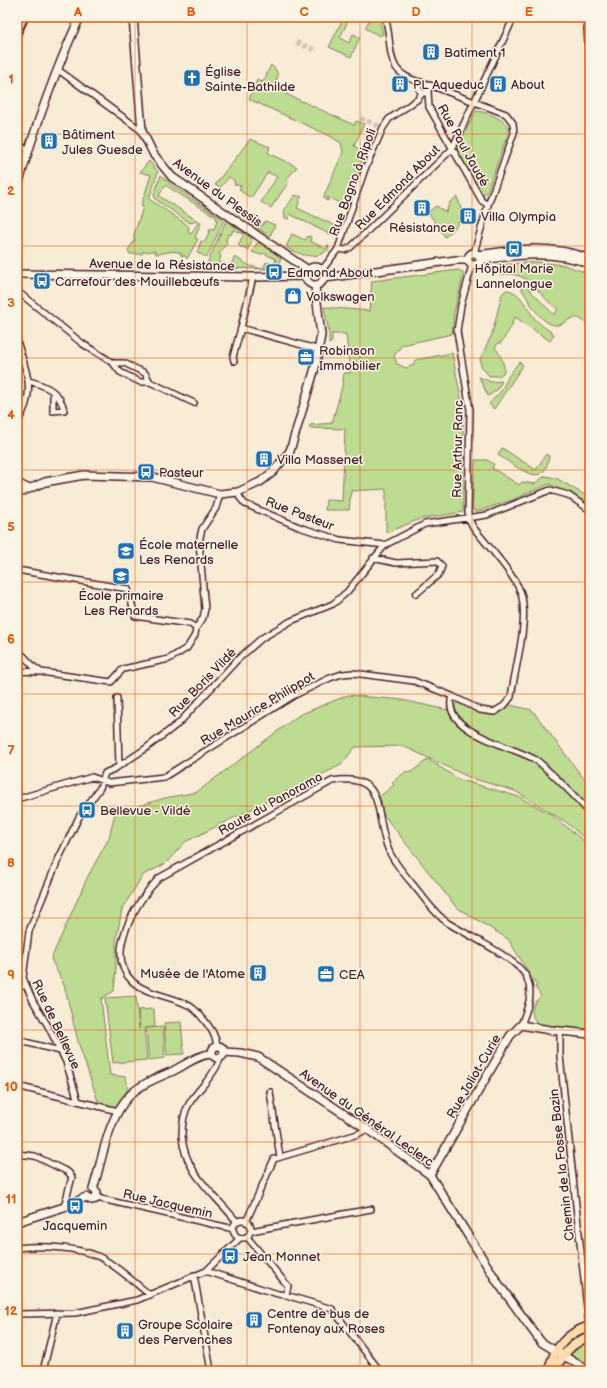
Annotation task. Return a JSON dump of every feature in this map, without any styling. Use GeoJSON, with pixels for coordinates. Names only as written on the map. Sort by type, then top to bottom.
{"type":"FeatureCollection","features":[{"type":"Feature","properties":{"kind":"main road"},"geometry":{"type":"LineString","coordinates":[[549,1371],[555,1351],[566,1338],[589,1326]]}},
{"type":"Feature","properties":{"kind":"main road"},"geometry":{"type":"LineString","coordinates":[[556,1371],[563,1356],[572,1345],[590,1336]]}},
{"type":"Feature","properties":{"kind":"street"},"geometry":{"type":"LineString","coordinates":[[17,189],[28,149],[57,69],[80,17]]}},
{"type":"Feature","properties":{"kind":"street","name":"Avenue du Plessis"},"geometry":{"type":"LineString","coordinates":[[133,17],[142,131],[149,149],[172,177],[307,273]]}},
{"type":"Feature","properties":{"kind":"street"},"geometry":{"type":"LineString","coordinates":[[325,278],[322,270],[317,267],[307,273],[309,284],[315,286],[322,282],[325,278],[456,260],[476,265],[488,204],[514,133],[513,123],[506,114],[402,75],[391,58],[385,17]]}},
{"type":"Feature","properties":{"kind":"street","name":"Rue Edmond About"},"geometry":{"type":"LineString","coordinates":[[338,249],[345,250],[351,247],[452,149],[514,17]]}},
{"type":"Feature","properties":{"kind":"street"},"geometry":{"type":"LineString","coordinates":[[590,17],[588,29],[590,55]]}},
{"type":"Feature","properties":{"kind":"street"},"geometry":{"type":"LineString","coordinates":[[57,69],[142,131]]}},
{"type":"Feature","properties":{"kind":"street"},"geometry":{"type":"LineString","coordinates":[[425,93],[419,87],[426,84]]}},
{"type":"Feature","properties":{"kind":"street","name":"Rue Paul Jaudé"},"geometry":{"type":"LineString","coordinates":[[426,84],[430,88],[425,93],[429,108],[482,201],[488,204]]}},
{"type":"Feature","properties":{"kind":"street","name":"Rue Bagno à Ripoli"},"geometry":{"type":"LineString","coordinates":[[338,249],[365,169],[388,119],[425,93]]}},
{"type":"Feature","properties":{"kind":"street"},"geometry":{"type":"LineString","coordinates":[[17,145],[28,149]]}},
{"type":"Feature","properties":{"kind":"street"},"geometry":{"type":"LineString","coordinates":[[477,256],[532,248],[550,248],[571,252],[590,259]]}},
{"type":"Feature","properties":{"kind":"street"},"geometry":{"type":"LineString","coordinates":[[322,270],[338,249]]}},
{"type":"Feature","properties":{"kind":"street"},"geometry":{"type":"LineString","coordinates":[[477,256],[548,254],[568,257],[590,264]]}},
{"type":"Feature","properties":{"kind":"street","name":"Rue Arthur Ranc"},"geometry":{"type":"LineString","coordinates":[[468,517],[470,429],[468,391],[457,331],[470,263]]}},
{"type":"Feature","properties":{"kind":"street","name":"Avenue de la Résistance"},"geometry":{"type":"LineString","coordinates":[[17,274],[253,277],[307,273]]}},
{"type":"Feature","properties":{"kind":"street"},"geometry":{"type":"LineString","coordinates":[[234,361],[233,357],[253,277]]}},
{"type":"Feature","properties":{"kind":"street"},"geometry":{"type":"LineString","coordinates":[[17,494],[27,488],[45,482],[84,475],[140,475],[220,494],[238,492],[260,482],[273,472],[290,451],[320,350],[322,335],[315,286]]}},
{"type":"Feature","properties":{"kind":"street"},"geometry":{"type":"LineString","coordinates":[[17,291],[83,344],[113,363],[120,372],[140,382],[150,382],[194,403]]}},
{"type":"Feature","properties":{"kind":"street"},"geometry":{"type":"LineString","coordinates":[[241,328],[320,350]]}},
{"type":"Feature","properties":{"kind":"street"},"geometry":{"type":"LineString","coordinates":[[17,341],[29,381],[28,399],[25,410],[17,423]]}},
{"type":"Feature","properties":{"kind":"street"},"geometry":{"type":"LineString","coordinates":[[113,363],[124,363],[145,373],[150,382]]}},
{"type":"Feature","properties":{"kind":"street"},"geometry":{"type":"LineString","coordinates":[[29,381],[44,385],[53,393]]}},
{"type":"Feature","properties":{"kind":"street"},"geometry":{"type":"LineString","coordinates":[[17,483],[27,488]]}},
{"type":"Feature","properties":{"kind":"street"},"geometry":{"type":"LineString","coordinates":[[384,544],[425,524],[488,515],[550,490],[568,495],[590,510]]}},
{"type":"Feature","properties":{"kind":"street","name":"Rue Pasteur"},"geometry":{"type":"LineString","coordinates":[[238,492],[240,498],[246,504],[299,527],[340,540],[384,544]]}},
{"type":"Feature","properties":{"kind":"street"},"geometry":{"type":"LineString","coordinates":[[17,671],[41,672],[110,682],[123,669],[169,659],[187,648],[195,635],[196,628],[203,618],[205,609],[199,542],[202,529],[216,508],[220,494]]}},
{"type":"Feature","properties":{"kind":"street","name":"Rue Maurice Philippot"},"geometry":{"type":"LineString","coordinates":[[102,780],[109,783],[119,783],[164,777],[293,696],[330,678],[342,674],[353,673],[414,681],[452,696],[480,710],[494,712],[504,706],[511,697],[524,620],[522,596],[515,582],[473,527],[468,517]]}},
{"type":"Feature","properties":{"kind":"street","name":"Rue Boris Vildé"},"geometry":{"type":"LineString","coordinates":[[102,780],[105,773],[119,766],[179,722],[237,660],[262,638],[291,621],[333,604],[347,592],[384,544]]}},
{"type":"Feature","properties":{"kind":"street"},"geometry":{"type":"LineString","coordinates":[[373,558],[396,563],[441,562],[442,566],[439,574],[416,594]]}},
{"type":"Feature","properties":{"kind":"street"},"geometry":{"type":"LineString","coordinates":[[17,570],[128,589],[135,616],[190,624],[196,628]]}},
{"type":"Feature","properties":{"kind":"street"},"geometry":{"type":"LineString","coordinates":[[17,649],[34,667],[41,672]]}},
{"type":"Feature","properties":{"kind":"street"},"geometry":{"type":"LineString","coordinates":[[452,696],[452,708],[456,719],[490,741],[536,760],[582,803],[590,814]]}},
{"type":"Feature","properties":{"kind":"street"},"geometry":{"type":"LineString","coordinates":[[117,698],[119,766]]}},
{"type":"Feature","properties":{"kind":"street"},"geometry":{"type":"LineString","coordinates":[[17,799],[78,779],[92,776],[102,780]]}},
{"type":"Feature","properties":{"kind":"street","name":"Route du Panorama"},"geometry":{"type":"LineString","coordinates":[[217,1046],[210,1028],[191,1007],[142,987],[131,980],[123,966],[121,954],[128,923],[149,889],[159,878],[332,781],[348,778],[363,783],[373,791],[389,851],[437,914],[513,963],[524,974],[529,986],[530,998],[521,1025]]}},
{"type":"Feature","properties":{"kind":"street","name":"Rue de Bellevue"},"geometry":{"type":"LineString","coordinates":[[78,1101],[66,1062],[25,986],[23,978],[29,932],[58,860],[79,817],[100,788],[102,780]]}},
{"type":"Feature","properties":{"kind":"street"},"geometry":{"type":"LineString","coordinates":[[17,986],[25,986]]}},
{"type":"Feature","properties":{"kind":"street"},"geometry":{"type":"LineString","coordinates":[[521,1025],[560,1032],[590,1034]]}},
{"type":"Feature","properties":{"kind":"street","name":"Rue Joliot-Curie"},"geometry":{"type":"LineString","coordinates":[[430,1175],[510,1036],[521,1025]]}},
{"type":"Feature","properties":{"kind":"street","name":"Chemin de la Fosse Bazin"},"geometry":{"type":"LineString","coordinates":[[560,1032],[560,1056],[590,1336]]}},
{"type":"Feature","properties":{"kind":"street"},"geometry":{"type":"LineString","coordinates":[[17,1040],[60,1051]]}},
{"type":"Feature","properties":{"kind":"street"},"geometry":{"type":"LineString","coordinates":[[93,1189],[118,1111],[130,1094],[206,1054],[215,1056],[222,1056],[224,1052],[222,1047],[217,1046],[212,1049],[215,1056],[219,1061],[218,1066],[199,1088],[188,1105],[182,1128],[183,1148],[189,1164],[199,1178],[237,1222]]}},
{"type":"Feature","properties":{"kind":"street","name":"Avenue du Général Leclerc"},"geometry":{"type":"LineString","coordinates":[[224,1052],[240,1053],[258,1057],[367,1129],[430,1175],[528,1326],[541,1342],[589,1371]]}},
{"type":"Feature","properties":{"kind":"street"},"geometry":{"type":"LineString","coordinates":[[17,1086],[118,1111]]}},
{"type":"Feature","properties":{"kind":"street"},"geometry":{"type":"LineString","coordinates":[[270,1092],[280,1157]]}},
{"type":"Feature","properties":{"kind":"street"},"geometry":{"type":"LineString","coordinates":[[246,1222],[274,1159],[358,1134],[367,1129]]}},
{"type":"Feature","properties":{"kind":"street"},"geometry":{"type":"LineString","coordinates":[[17,1154],[34,1156],[68,1172],[72,1177],[64,1207]]}},
{"type":"Feature","properties":{"kind":"street"},"geometry":{"type":"LineString","coordinates":[[86,1197],[87,1191],[93,1189]]}},
{"type":"Feature","properties":{"kind":"street"},"geometry":{"type":"LineString","coordinates":[[86,1197],[91,1200],[97,1198],[97,1192],[93,1189]]}},
{"type":"Feature","properties":{"kind":"street"},"geometry":{"type":"LineString","coordinates":[[17,1222],[64,1207],[86,1197]]}},
{"type":"Feature","properties":{"kind":"street","name":"Rue Jacquemin"},"geometry":{"type":"LineString","coordinates":[[97,1198],[234,1229]]}},
{"type":"Feature","properties":{"kind":"street"},"geometry":{"type":"LineString","coordinates":[[251,1231],[371,1209]]}},
{"type":"Feature","properties":{"kind":"street"},"geometry":{"type":"LineString","coordinates":[[17,1314],[75,1313],[121,1305],[206,1271],[240,1238],[247,1237],[251,1231],[250,1225],[246,1222],[237,1222]]}},
{"type":"Feature","properties":{"kind":"street"},"geometry":{"type":"LineString","coordinates":[[237,1222],[234,1229],[236,1235],[240,1238]]}},
{"type":"Feature","properties":{"kind":"street"},"geometry":{"type":"LineString","coordinates":[[247,1237],[288,1286],[286,1294]]}},
{"type":"Feature","properties":{"kind":"street"},"geometry":{"type":"LineString","coordinates":[[17,1248],[32,1246],[88,1253],[104,1260],[150,1294]]}},
{"type":"Feature","properties":{"kind":"street"},"geometry":{"type":"LineString","coordinates":[[206,1271],[278,1294],[286,1294],[332,1309],[380,1371]]}},
{"type":"Feature","properties":{"kind":"street"},"geometry":{"type":"LineString","coordinates":[[194,1276],[211,1371]]}},
{"type":"Feature","properties":{"kind":"street"},"geometry":{"type":"LineString","coordinates":[[43,1371],[57,1314]]}},
{"type":"Feature","properties":{"kind":"green space"},"geometry":{"type":"Polygon","coordinates":[[[371,17],[379,17],[383,34],[380,36],[365,28],[371,17]]]}},
{"type":"Feature","properties":{"kind":"green space"},"geometry":{"type":"Polygon","coordinates":[[[343,19],[348,21],[340,38],[349,43],[353,34],[360,37],[351,57],[329,47],[343,19]]]}},
{"type":"Feature","properties":{"kind":"green space"},"geometry":{"type":"Polygon","coordinates":[[[271,65],[276,70],[278,76],[273,88],[354,125],[356,121],[364,124],[354,146],[365,152],[346,206],[327,197],[328,201],[325,200],[324,196],[343,152],[341,143],[330,136],[249,99],[257,80],[263,82],[271,65]]]}},
{"type":"Feature","properties":{"kind":"green space"},"geometry":{"type":"Polygon","coordinates":[[[476,111],[484,112],[493,116],[508,126],[508,134],[487,192],[483,195],[457,152],[458,146],[476,111]]]}},
{"type":"Feature","properties":{"kind":"green space"},"geometry":{"type":"Polygon","coordinates":[[[250,139],[270,147],[268,153],[297,167],[287,179],[288,183],[271,208],[261,202],[277,177],[268,172],[251,198],[239,190],[241,186],[234,184],[235,181],[229,177],[221,187],[215,185],[250,139]]]}},
{"type":"Feature","properties":{"kind":"green space"},"geometry":{"type":"Polygon","coordinates":[[[149,161],[158,172],[149,199],[186,224],[189,227],[188,232],[191,234],[199,221],[201,223],[195,238],[198,239],[187,259],[185,256],[181,256],[181,253],[178,252],[156,254],[155,251],[142,252],[142,254],[130,254],[128,250],[134,241],[134,234],[143,207],[141,206],[151,175],[140,172],[149,161]]]}},
{"type":"Feature","properties":{"kind":"green space"},"geometry":{"type":"Polygon","coordinates":[[[161,175],[173,186],[224,220],[207,257],[197,253],[201,241],[204,242],[206,240],[210,229],[214,230],[217,221],[216,217],[165,185],[159,196],[198,221],[190,223],[155,199],[154,194],[161,175]]]}},
{"type":"Feature","properties":{"kind":"green space"},"geometry":{"type":"Polygon","coordinates":[[[295,195],[302,197],[299,200],[300,201],[297,208],[336,226],[341,216],[344,218],[338,235],[333,236],[290,214],[288,219],[285,218],[284,211],[295,195]]]}},
{"type":"Feature","properties":{"kind":"green space"},"geometry":{"type":"Polygon","coordinates":[[[457,197],[461,210],[460,220],[445,237],[428,212],[436,206],[446,212],[450,202],[457,197]]]}},
{"type":"Feature","properties":{"kind":"green space"},"geometry":{"type":"Polygon","coordinates":[[[252,216],[259,217],[257,224],[262,226],[265,221],[275,225],[270,236],[250,223],[252,216]]]}},
{"type":"Feature","properties":{"kind":"green space"},"geometry":{"type":"Polygon","coordinates":[[[226,221],[249,236],[252,240],[248,250],[243,247],[242,248],[238,245],[244,234],[233,230],[231,235],[228,234],[226,240],[227,243],[219,254],[221,256],[219,262],[230,266],[235,257],[250,266],[262,269],[205,268],[226,221]]]}},
{"type":"Feature","properties":{"kind":"green space"},"geometry":{"type":"Polygon","coordinates":[[[292,234],[305,240],[308,236],[311,237],[310,241],[326,249],[328,245],[329,249],[324,253],[313,256],[296,252],[286,247],[292,234]]]}},
{"type":"Feature","properties":{"kind":"green space"},"geometry":{"type":"Polygon","coordinates":[[[257,243],[261,243],[281,258],[276,269],[263,269],[266,262],[274,265],[276,259],[263,253],[261,255],[252,252],[257,243]]]}},
{"type":"Feature","properties":{"kind":"green space"},"geometry":{"type":"Polygon","coordinates":[[[537,262],[564,265],[590,274],[590,327],[578,318],[570,319],[559,325],[554,325],[544,320],[535,310],[522,290],[522,286],[525,285],[554,315],[558,309],[548,302],[527,280],[517,275],[499,274],[497,271],[498,265],[537,262]]]}},
{"type":"Feature","properties":{"kind":"green space"},"geometry":{"type":"Polygon","coordinates":[[[458,270],[463,272],[463,277],[454,312],[452,334],[402,345],[394,356],[397,364],[406,368],[413,365],[415,360],[452,353],[463,408],[463,512],[420,519],[386,533],[386,489],[351,491],[349,510],[325,510],[326,500],[342,501],[345,429],[309,428],[310,425],[332,423],[342,387],[344,373],[350,373],[346,334],[332,334],[332,342],[329,344],[329,333],[324,307],[369,311],[372,281],[458,270]]]}},
{"type":"Feature","properties":{"kind":"green space"},"geometry":{"type":"Polygon","coordinates":[[[506,290],[512,291],[520,297],[536,320],[554,334],[550,341],[515,317],[512,322],[513,324],[501,343],[498,343],[495,348],[499,352],[502,359],[504,372],[499,376],[489,376],[481,366],[480,359],[492,334],[502,294],[506,290]]]}},
{"type":"Feature","properties":{"kind":"green space"},"geometry":{"type":"Polygon","coordinates":[[[519,362],[523,365],[494,409],[489,404],[502,390],[508,377],[519,362]]]}},
{"type":"Feature","properties":{"kind":"green space"},"geometry":{"type":"Polygon","coordinates":[[[479,377],[491,382],[502,381],[497,390],[488,396],[479,377]]]}},
{"type":"Feature","properties":{"kind":"green space"},"geometry":{"type":"Polygon","coordinates":[[[502,448],[536,470],[546,454],[549,456],[548,463],[542,473],[538,475],[532,474],[513,465],[498,455],[502,448]]]}},
{"type":"Feature","properties":{"kind":"green space"},"geometry":{"type":"Polygon","coordinates":[[[475,460],[487,460],[494,464],[492,468],[519,485],[522,482],[534,484],[545,476],[556,478],[590,498],[590,504],[549,484],[512,500],[479,511],[474,511],[472,507],[475,460]]]}},
{"type":"Feature","properties":{"kind":"green space"},"geometry":{"type":"Polygon","coordinates":[[[348,695],[402,700],[448,710],[458,702],[498,715],[510,705],[532,710],[590,787],[586,798],[590,806],[590,843],[566,822],[515,791],[471,778],[403,746],[355,747],[341,765],[185,842],[165,864],[143,875],[122,909],[116,941],[114,991],[101,999],[110,1075],[126,1077],[128,1089],[117,1108],[98,1101],[79,1045],[64,985],[51,959],[87,878],[109,838],[115,813],[165,798],[197,792],[299,715],[348,695]]]}},
{"type":"Feature","properties":{"kind":"green space"},"geometry":{"type":"Polygon","coordinates":[[[428,759],[458,779],[519,797],[552,815],[590,846],[590,1028],[586,1029],[540,1025],[536,1022],[532,1014],[532,1010],[535,1003],[541,996],[535,987],[537,986],[508,939],[456,907],[383,814],[381,800],[379,797],[394,785],[392,782],[407,771],[410,773],[428,759]]]}},
{"type":"Feature","properties":{"kind":"green space"},"geometry":{"type":"Polygon","coordinates":[[[136,996],[139,1029],[138,1010],[154,1009],[155,1027],[144,1028],[147,1060],[113,1063],[105,998],[136,996]]]}},
{"type":"Feature","properties":{"kind":"green space"},"geometry":{"type":"Polygon","coordinates":[[[181,1022],[184,1054],[167,1055],[164,1023],[181,1022]]]}},
{"type":"Feature","properties":{"kind":"green space"},"geometry":{"type":"Polygon","coordinates":[[[163,1027],[165,1058],[149,1060],[146,1028],[163,1027]]]}},
{"type":"Feature","properties":{"kind":"green space"},"geometry":{"type":"Polygon","coordinates":[[[590,1338],[590,1368],[571,1357],[570,1352],[590,1338]]]}},
{"type":"Feature","properties":{"kind":"tunnel"},"geometry":{"type":"LineString","coordinates":[[296,42],[317,51]]}},
{"type":"Feature","properties":{"kind":"tunnel"},"geometry":{"type":"LineString","coordinates":[[360,118],[383,128]]}},
{"type":"Feature","properties":{"kind":"railway"},"geometry":{"type":"LineString","coordinates":[[17,25],[20,17]]}},
{"type":"Feature","properties":{"kind":"railway"},"geometry":{"type":"LineString","coordinates":[[17,42],[29,17]]}},
{"type":"Feature","properties":{"kind":"place","name":"Batiment 1"},"geometry":{"type":"Point","coordinates":[431,52]}},
{"type":"Feature","properties":{"kind":"place","name":"Église Sainte-Bathilde"},"geometry":{"type":"Point","coordinates":[192,78]}},
{"type":"Feature","properties":{"kind":"place","name":"PL Aqueduc"},"geometry":{"type":"Point","coordinates":[400,84]}},
{"type":"Feature","properties":{"kind":"place","name":"About"},"geometry":{"type":"Point","coordinates":[498,84]}},
{"type":"Feature","properties":{"kind":"place","name":"Bâtiment Jules Guesde"},"geometry":{"type":"Point","coordinates":[49,141]}},
{"type":"Feature","properties":{"kind":"place","name":"Résistance"},"geometry":{"type":"Point","coordinates":[422,208]}},
{"type":"Feature","properties":{"kind":"place","name":"Villa Olympia"},"geometry":{"type":"Point","coordinates":[468,216]}},
{"type":"Feature","properties":{"kind":"place","name":"Hôpital Marie Lannelongue"},"geometry":{"type":"Point","coordinates":[514,249]}},
{"type":"Feature","properties":{"kind":"place","name":"Edmond About"},"geometry":{"type":"Point","coordinates":[274,272]}},
{"type":"Feature","properties":{"kind":"place","name":"Carrefour des Mouillebœufs"},"geometry":{"type":"Point","coordinates":[42,281]}},
{"type":"Feature","properties":{"kind":"place","name":"Volkswagen"},"geometry":{"type":"Point","coordinates":[293,296]}},
{"type":"Feature","properties":{"kind":"place","name":"Robinson Immobilier"},"geometry":{"type":"Point","coordinates":[306,357]}},
{"type":"Feature","properties":{"kind":"place","name":"Villa Massenet"},"geometry":{"type":"Point","coordinates":[264,459]}},
{"type":"Feature","properties":{"kind":"place","name":"Pasteur"},"geometry":{"type":"Point","coordinates":[146,472]}},
{"type":"Feature","properties":{"kind":"place","name":"École maternelle Les Renards"},"geometry":{"type":"Point","coordinates":[126,551]}},
{"type":"Feature","properties":{"kind":"place","name":"École primaire Les Renards"},"geometry":{"type":"Point","coordinates":[121,576]}},
{"type":"Feature","properties":{"kind":"place","name":"Bellevue - Vildé"},"geometry":{"type":"Point","coordinates":[87,810]}},
{"type":"Feature","properties":{"kind":"place","name":"Musée de l'Atome"},"geometry":{"type":"Point","coordinates":[258,973]}},
{"type":"Feature","properties":{"kind":"place","name":"CEA"},"geometry":{"type":"Point","coordinates":[326,974]}},
{"type":"Feature","properties":{"kind":"place","name":"Jacquemin"},"geometry":{"type":"Point","coordinates":[75,1206]}},
{"type":"Feature","properties":{"kind":"place","name":"Jean Monnet"},"geometry":{"type":"Point","coordinates":[230,1256]}},
{"type":"Feature","properties":{"kind":"place","name":"Centre de bus de Fontenay aux Roses"},"geometry":{"type":"Point","coordinates":[254,1320]}},
{"type":"Feature","properties":{"kind":"place","name":"Groupe Scolaire des Pervenches"},"geometry":{"type":"Point","coordinates":[125,1331]}}]}
